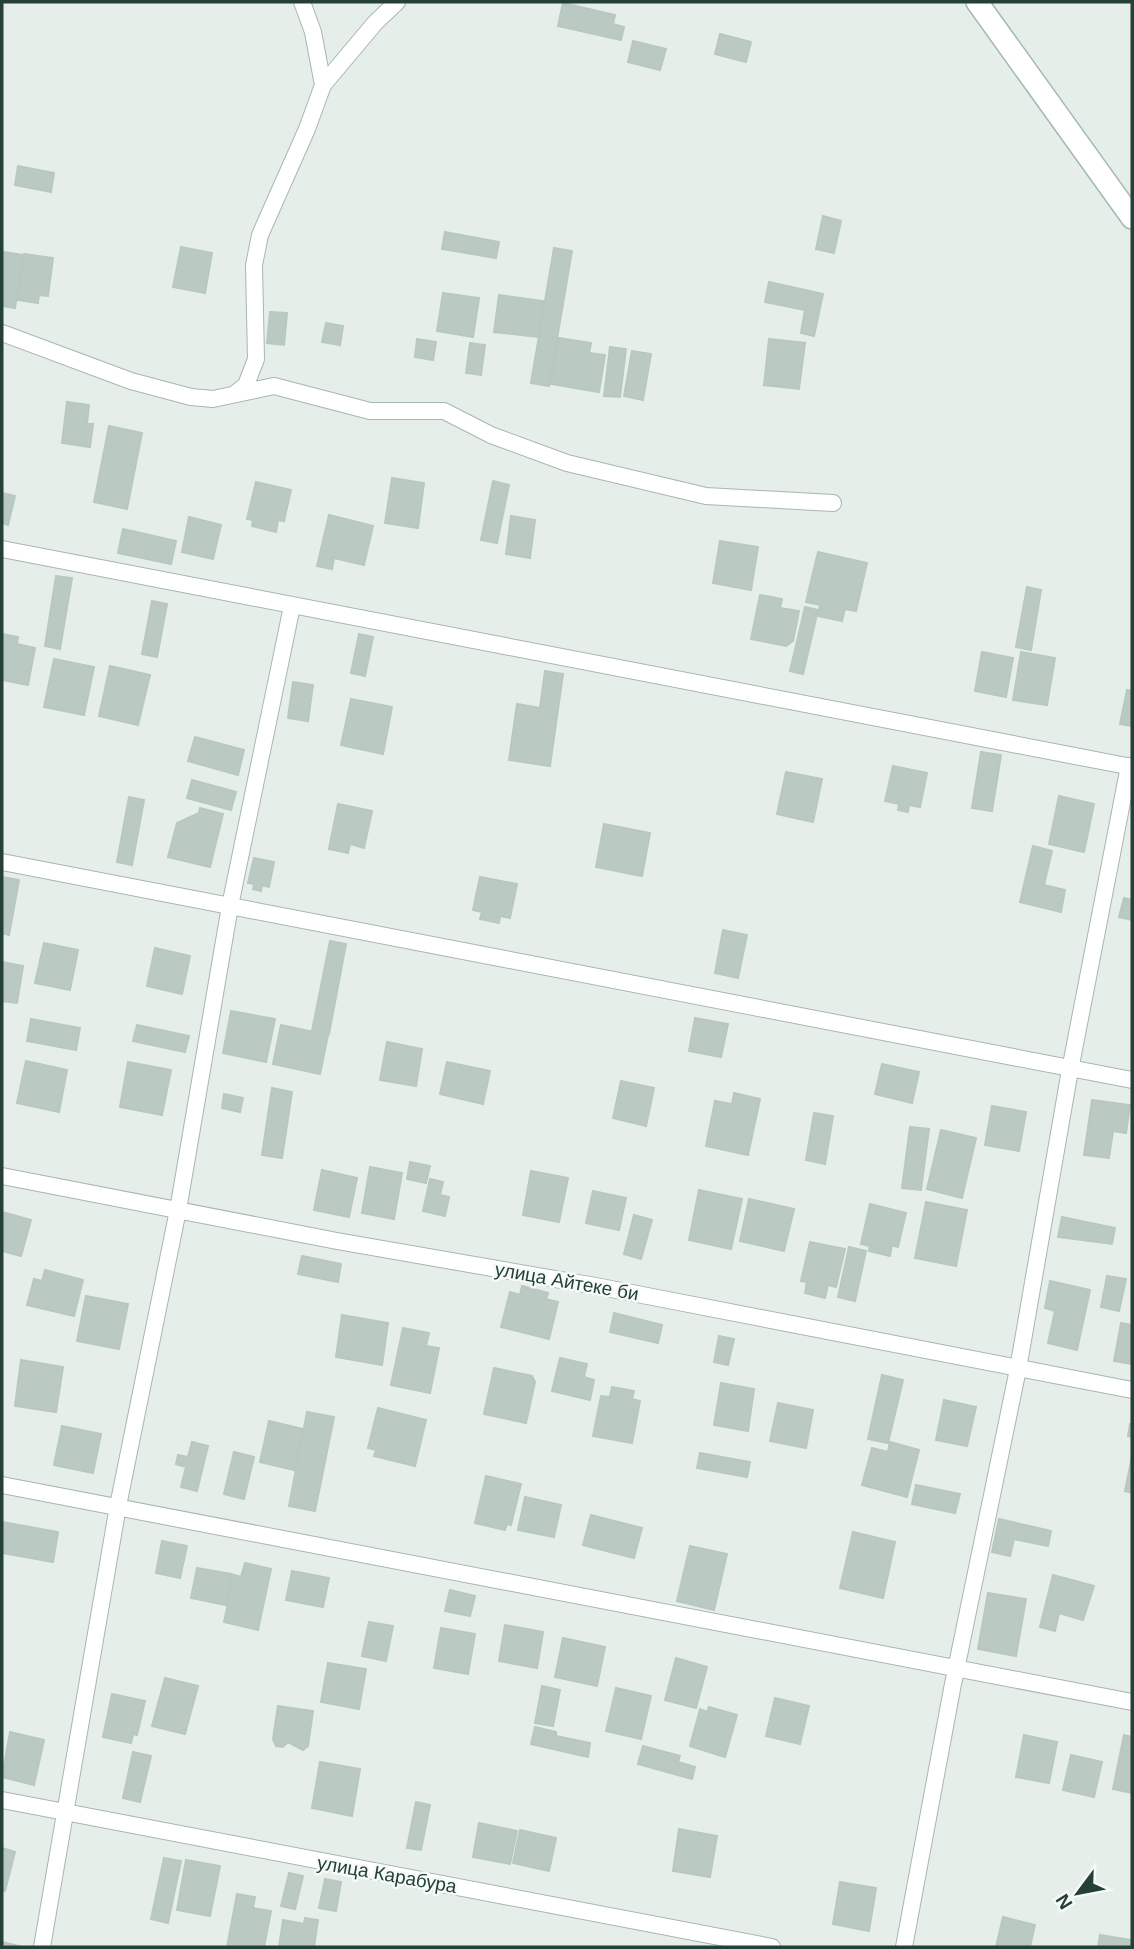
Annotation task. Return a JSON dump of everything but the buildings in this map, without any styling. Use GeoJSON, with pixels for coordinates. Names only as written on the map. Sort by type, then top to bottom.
{"type":"FeatureCollection","features":[{"type":"Feature","properties":{"kind":"main road"},"geometry":{"type":"LineString","coordinates":[[977,2],[1132,218]]}},
{"type":"Feature","properties":{"kind":"street"},"geometry":{"type":"LineString","coordinates":[[302,2],[313,32],[323,85]]}},
{"type":"Feature","properties":{"kind":"street"},"geometry":{"type":"LineString","coordinates":[[236,393],[246,386],[256,359],[254,265],[260,235],[307,129],[323,85],[375,23],[397,2]]}},
{"type":"Feature","properties":{"kind":"street"},"geometry":{"type":"LineString","coordinates":[[2,333],[167,392],[213,399],[274,386],[370,411],[444,411],[491,435],[567,463],[706,496],[833,503]]}},
{"type":"Feature","properties":{"kind":"street"},"geometry":{"type":"LineString","coordinates":[[256,359],[274,386]]}},
{"type":"Feature","properties":{"kind":"street"},"geometry":{"type":"LineString","coordinates":[[2,549],[1131,766],[1070,1070],[1018,1368],[956,1668],[904,1947]]}},
{"type":"Feature","properties":{"kind":"street"},"geometry":{"type":"LineString","coordinates":[[42,1947],[118,1506],[178,1210],[230,906],[292,606]]}},
{"type":"Feature","properties":{"kind":"street"},"geometry":{"type":"LineString","coordinates":[[2,862],[1132,1080]]}},
{"type":"Feature","properties":{"kind":"street","name":"улица Айтеке би"},"geometry":{"type":"LineString","coordinates":[[2,1176],[639,1294],[1132,1390]]}},
{"type":"Feature","properties":{"kind":"street"},"geometry":{"type":"LineString","coordinates":[[2,1485],[1132,1702]]}},
{"type":"Feature","properties":{"kind":"street","name":"улица Карабура"},"geometry":{"type":"LineString","coordinates":[[2,1800],[772,1947]]}}]}
